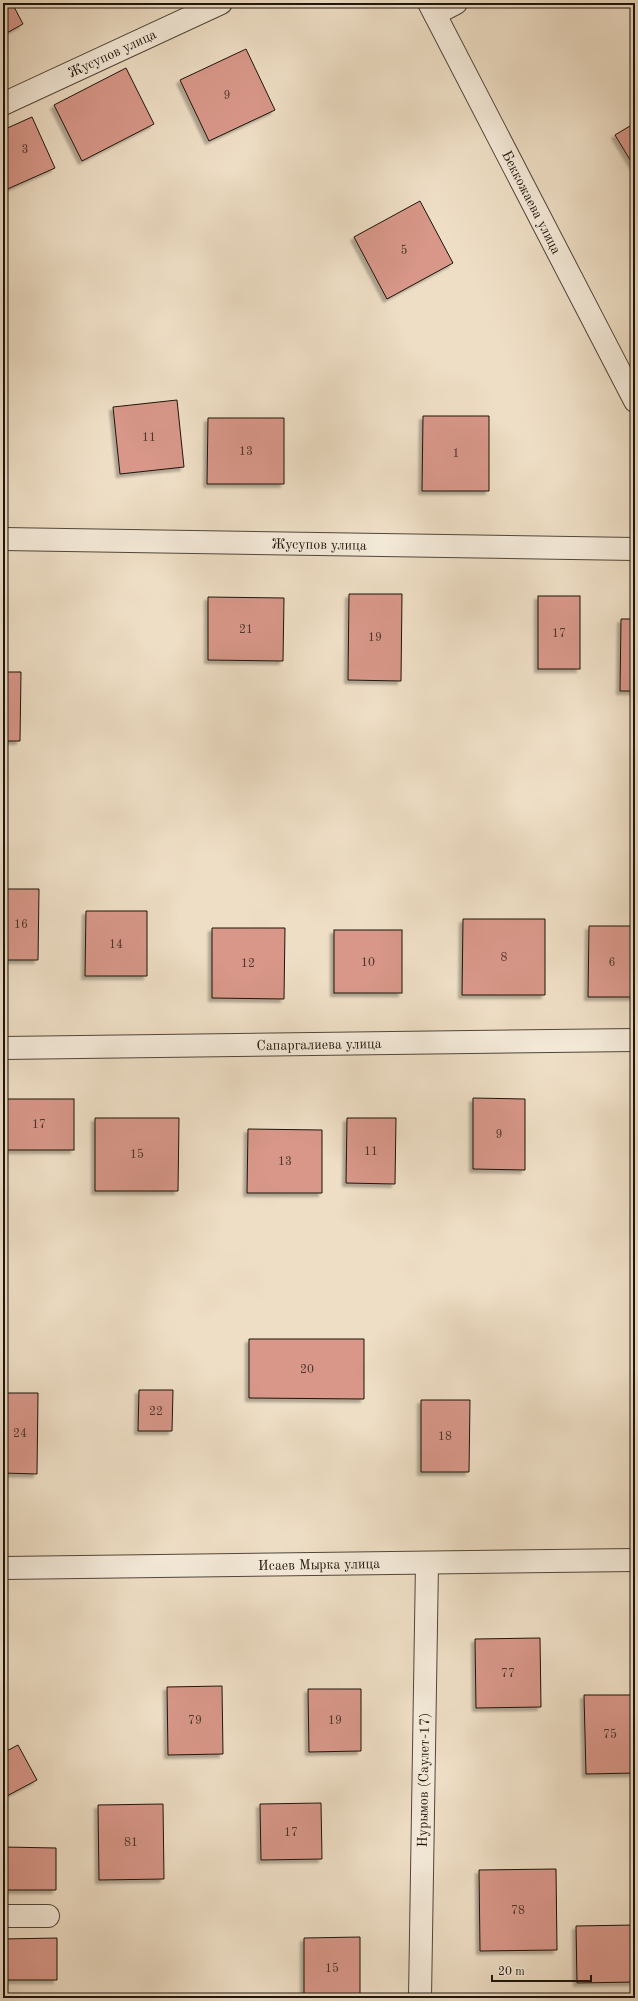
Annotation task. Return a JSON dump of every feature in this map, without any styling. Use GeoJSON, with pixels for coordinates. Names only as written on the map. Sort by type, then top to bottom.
{"type":"FeatureCollection","features":[{"type":"Feature","properties":{"kind":"street","name":"Жусупов улица"},"geometry":{"type":"LineString","coordinates":[[3,104],[221,3]]}},
{"type":"Feature","properties":{"kind":"street"},"geometry":{"type":"LineString","coordinates":[[432,8],[456,3]]}},
{"type":"Feature","properties":{"kind":"street","name":"Беккожаева улица"},"geometry":{"type":"LineString","coordinates":[[432,8],[635,401]]}},
{"type":"Feature","properties":{"kind":"street","name":"Жусупов улица"},"geometry":{"type":"LineString","coordinates":[[3,539],[635,549]]}},
{"type":"Feature","properties":{"kind":"street","name":"Сапаргалиева улица"},"geometry":{"type":"LineString","coordinates":[[3,1048],[635,1040]]}},
{"type":"Feature","properties":{"kind":"street","name":"Исаев Мырка улица"},"geometry":{"type":"LineString","coordinates":[[3,1568],[635,1560]]}},
{"type":"Feature","properties":{"kind":"street","name":"Нурымов (Саулет-17)"},"geometry":{"type":"LineString","coordinates":[[420,1998],[427,1563]]}},
{"type":"Feature","properties":{"kind":"street"},"geometry":{"type":"LineString","coordinates":[[3,1916],[48,1916]]}},
{"type":"Feature","properties":{"kind":"building"},"geometry":{"type":"Polygon","coordinates":[[[3,3],[12,3],[23,24],[3,35],[3,3]]]}},
{"type":"Feature","properties":{"kind":"building"},"geometry":{"type":"Polygon","coordinates":[[[246,49],[275,110],[209,141],[180,80],[246,49]]]}},
{"type":"Feature","properties":{"kind":"building"},"geometry":{"type":"Polygon","coordinates":[[[126,68],[154,124],[82,161],[54,105],[126,68]]]}},
{"type":"Feature","properties":{"kind":"building"},"geometry":{"type":"Polygon","coordinates":[[[32,117],[55,168],[3,191],[3,130],[32,117]]]}},
{"type":"Feature","properties":{"kind":"building"},"geometry":{"type":"Polygon","coordinates":[[[635,123],[635,168],[615,135],[635,123]]]}},
{"type":"Feature","properties":{"kind":"building"},"geometry":{"type":"Polygon","coordinates":[[[420,201],[453,263],[387,299],[354,237],[420,201]]]}},
{"type":"Feature","properties":{"kind":"building"},"geometry":{"type":"Polygon","coordinates":[[[177,400],[184,467],[120,474],[113,407],[177,400]]]}},
{"type":"Feature","properties":{"kind":"building"},"geometry":{"type":"Polygon","coordinates":[[[423,416],[489,416],[489,491],[422,491],[423,416]]]}},
{"type":"Feature","properties":{"kind":"building"},"geometry":{"type":"Polygon","coordinates":[[[208,418],[284,418],[284,484],[207,484],[208,418]]]}},
{"type":"Feature","properties":{"kind":"building"},"geometry":{"type":"Polygon","coordinates":[[[349,594],[402,594],[401,681],[348,680],[349,594]]]}},
{"type":"Feature","properties":{"kind":"building"},"geometry":{"type":"Polygon","coordinates":[[[538,596],[580,596],[580,669],[538,669],[538,596]]]}},
{"type":"Feature","properties":{"kind":"building"},"geometry":{"type":"Polygon","coordinates":[[[208,597],[284,598],[283,661],[208,660],[208,597]]]}},
{"type":"Feature","properties":{"kind":"building"},"geometry":{"type":"Polygon","coordinates":[[[621,619],[635,619],[635,691],[620,691],[621,619]]]}},
{"type":"Feature","properties":{"kind":"building"},"geometry":{"type":"Polygon","coordinates":[[[3,672],[21,672],[20,741],[3,741],[3,672]]]}},
{"type":"Feature","properties":{"kind":"building"},"geometry":{"type":"Polygon","coordinates":[[[3,889],[39,889],[38,960],[3,960],[3,889]]]}},
{"type":"Feature","properties":{"kind":"building"},"geometry":{"type":"Polygon","coordinates":[[[86,911],[147,911],[147,976],[85,976],[86,911]]]}},
{"type":"Feature","properties":{"kind":"building"},"geometry":{"type":"Polygon","coordinates":[[[463,919],[545,919],[545,995],[462,995],[463,919]]]}},
{"type":"Feature","properties":{"kind":"building"},"geometry":{"type":"Polygon","coordinates":[[[589,926],[635,926],[635,997],[588,997],[589,926]]]}},
{"type":"Feature","properties":{"kind":"building"},"geometry":{"type":"Polygon","coordinates":[[[212,928],[285,928],[284,999],[212,998],[212,928]]]}},
{"type":"Feature","properties":{"kind":"building"},"geometry":{"type":"Polygon","coordinates":[[[334,930],[402,930],[402,993],[334,993],[334,930]]]}},
{"type":"Feature","properties":{"kind":"building"},"geometry":{"type":"Polygon","coordinates":[[[473,1098],[525,1099],[525,1170],[473,1169],[473,1098]]]}},
{"type":"Feature","properties":{"kind":"building"},"geometry":{"type":"Polygon","coordinates":[[[3,1099],[74,1099],[74,1150],[3,1150],[3,1099]]]}},
{"type":"Feature","properties":{"kind":"building"},"geometry":{"type":"Polygon","coordinates":[[[95,1118],[179,1118],[178,1191],[95,1191],[95,1118]]]}},
{"type":"Feature","properties":{"kind":"building"},"geometry":{"type":"Polygon","coordinates":[[[347,1118],[396,1118],[395,1184],[346,1183],[347,1118]]]}},
{"type":"Feature","properties":{"kind":"building"},"geometry":{"type":"Polygon","coordinates":[[[248,1129],[322,1130],[322,1193],[247,1193],[248,1129]]]}},
{"type":"Feature","properties":{"kind":"building"},"geometry":{"type":"Polygon","coordinates":[[[249,1339],[364,1339],[364,1399],[249,1398],[249,1339]]]}},
{"type":"Feature","properties":{"kind":"building"},"geometry":{"type":"Polygon","coordinates":[[[139,1390],[173,1390],[172,1431],[138,1431],[139,1390]]]}},
{"type":"Feature","properties":{"kind":"building"},"geometry":{"type":"Polygon","coordinates":[[[3,1393],[38,1393],[37,1474],[3,1473],[3,1393]]]}},
{"type":"Feature","properties":{"kind":"building"},"geometry":{"type":"Polygon","coordinates":[[[421,1400],[470,1400],[469,1472],[421,1472],[421,1400]]]}},
{"type":"Feature","properties":{"kind":"building"},"geometry":{"type":"Polygon","coordinates":[[[540,1638],[541,1707],[476,1708],[475,1639],[540,1638]]]}},
{"type":"Feature","properties":{"kind":"building"},"geometry":{"type":"Polygon","coordinates":[[[222,1686],[223,1754],[168,1755],[167,1687],[222,1686]]]}},
{"type":"Feature","properties":{"kind":"building"},"geometry":{"type":"Polygon","coordinates":[[[308,1689],[361,1689],[361,1751],[309,1752],[308,1689]]]}},
{"type":"Feature","properties":{"kind":"building"},"geometry":{"type":"Polygon","coordinates":[[[584,1695],[635,1695],[635,1773],[586,1774],[584,1695]]]}},
{"type":"Feature","properties":{"kind":"building"},"geometry":{"type":"Polygon","coordinates":[[[18,1745],[37,1780],[3,1798],[3,1753],[18,1745]]]}},
{"type":"Feature","properties":{"kind":"building"},"geometry":{"type":"Polygon","coordinates":[[[321,1803],[322,1859],[261,1860],[260,1804],[321,1803]]]}},
{"type":"Feature","properties":{"kind":"building"},"geometry":{"type":"Polygon","coordinates":[[[163,1804],[164,1879],[99,1880],[98,1805],[163,1804]]]}},
{"type":"Feature","properties":{"kind":"building"},"geometry":{"type":"Polygon","coordinates":[[[3,1847],[56,1848],[56,1890],[3,1890],[3,1847]]]}},
{"type":"Feature","properties":{"kind":"building"},"geometry":{"type":"Polygon","coordinates":[[[556,1869],[557,1950],[480,1951],[479,1870],[556,1869]]]}},
{"type":"Feature","properties":{"kind":"building"},"geometry":{"type":"Polygon","coordinates":[[[635,1925],[635,1982],[577,1983],[576,1926],[635,1925]]]}},
{"type":"Feature","properties":{"kind":"building"},"geometry":{"type":"Polygon","coordinates":[[[360,1937],[360,1998],[304,1998],[304,1938],[360,1937]]]}},
{"type":"Feature","properties":{"kind":"building"},"geometry":{"type":"Polygon","coordinates":[[[57,1938],[57,1980],[3,1980],[3,1939],[57,1938]]]}}]}
